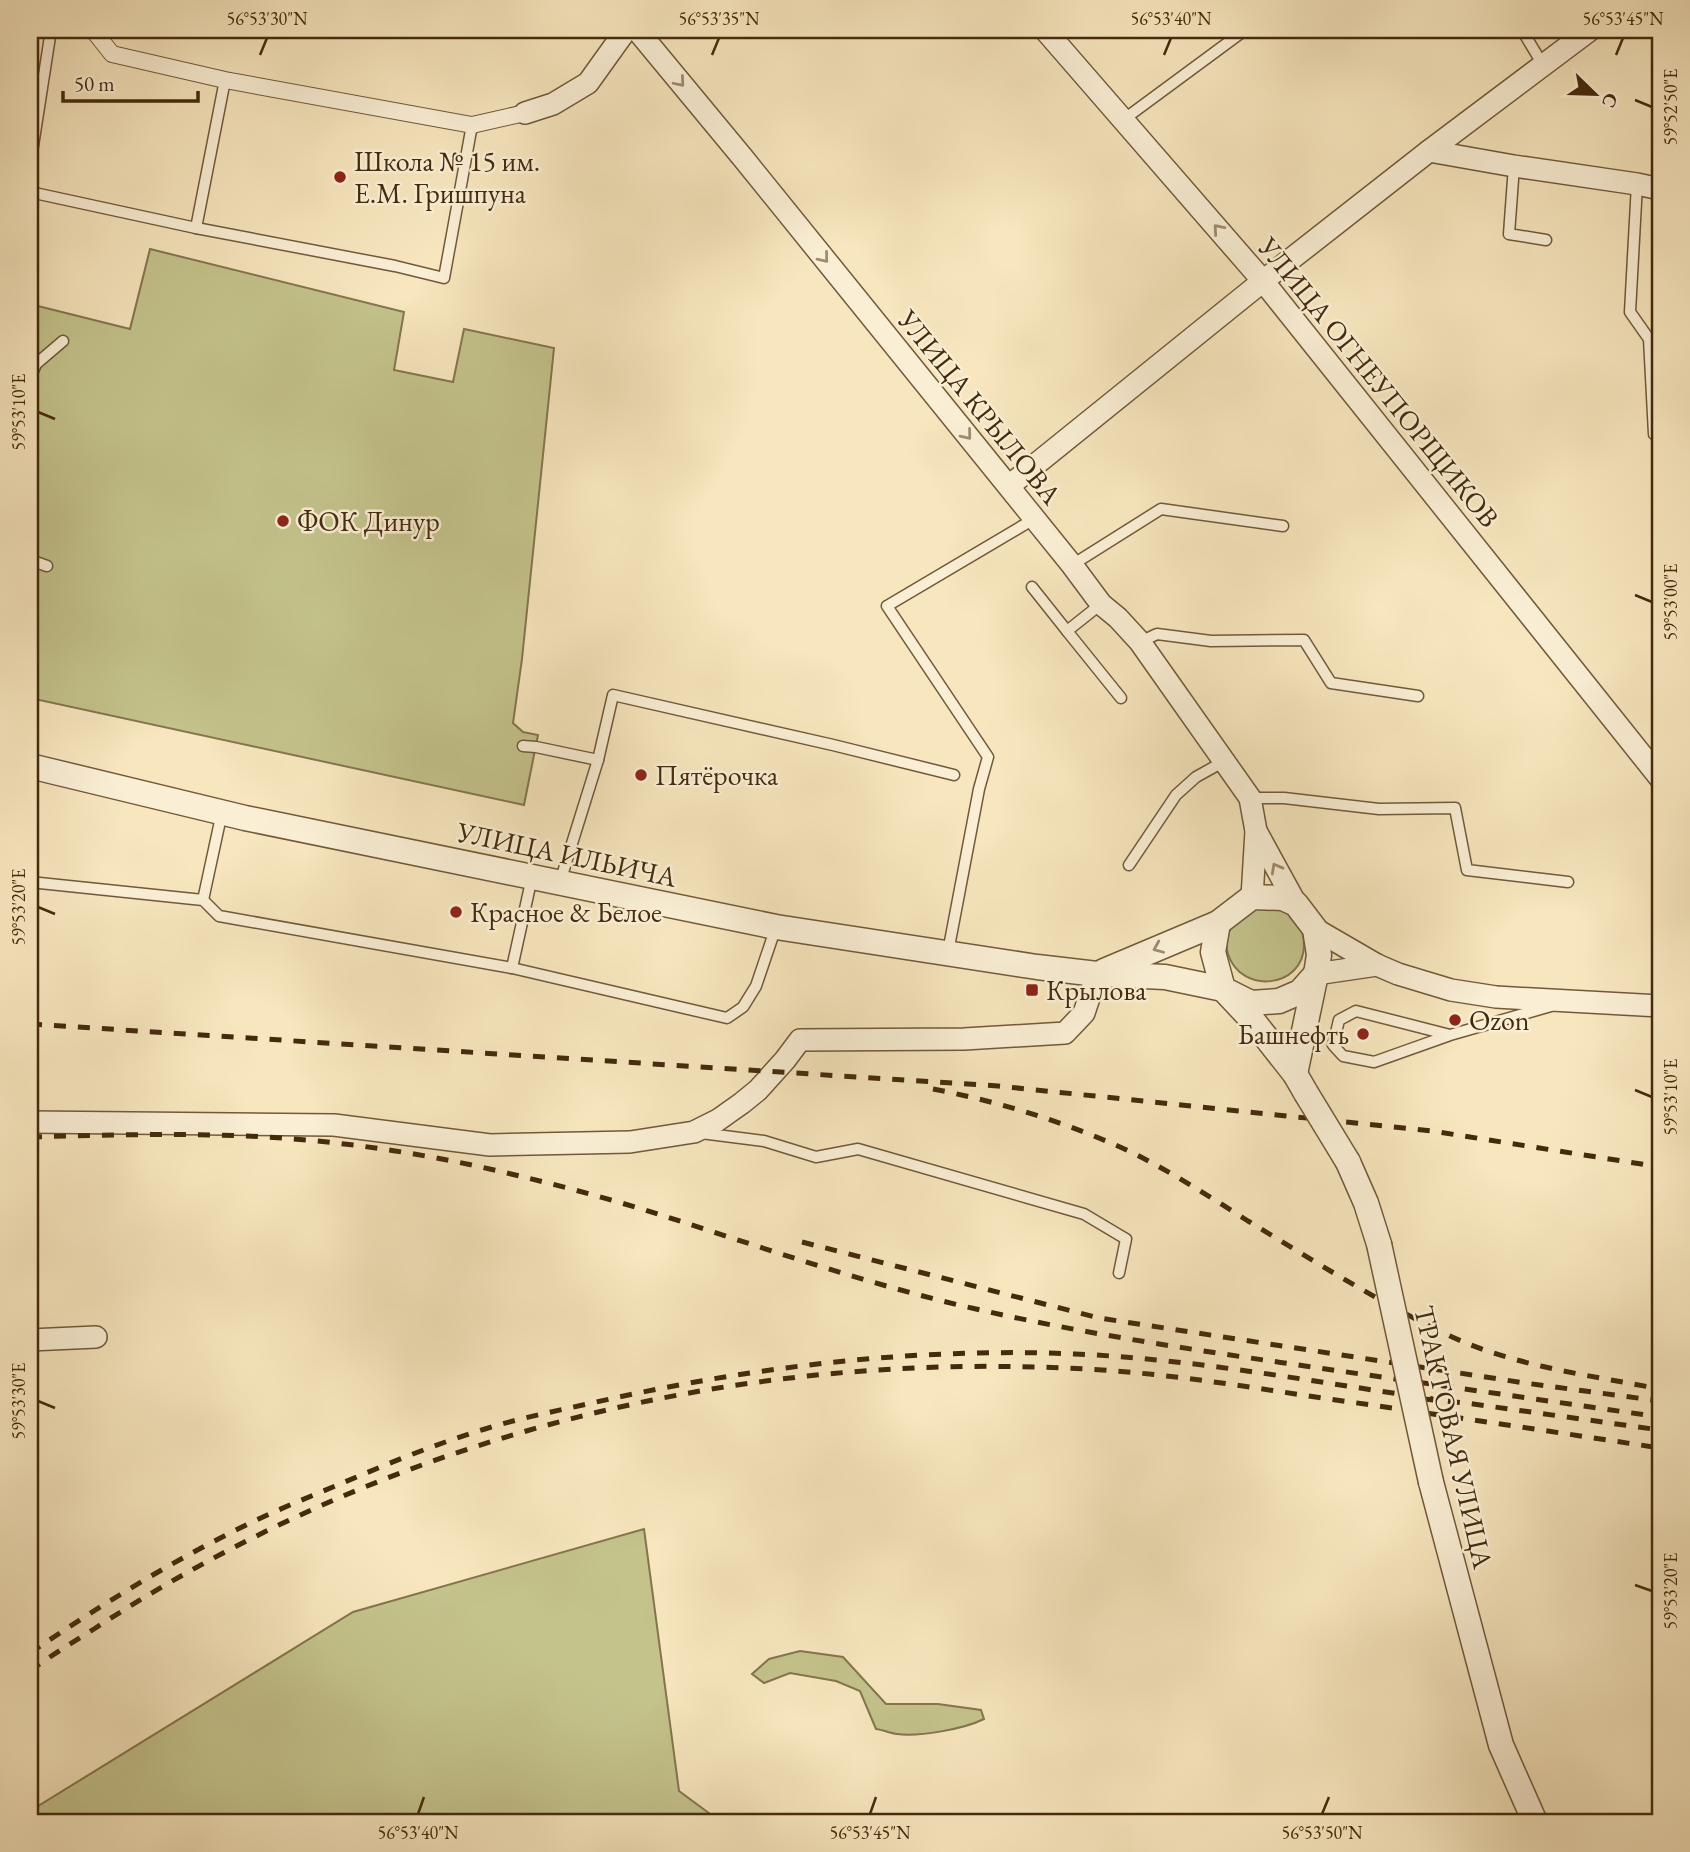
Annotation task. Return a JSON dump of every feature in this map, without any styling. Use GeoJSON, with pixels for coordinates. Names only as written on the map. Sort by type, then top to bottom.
{"type":"FeatureCollection","features":[{"type":"Feature","properties":{"kind":"street"},"geometry":{"type":"LineString","coordinates":[[93,30],[112,54],[225,80],[472,125],[553,104],[588,83],[626,30]]}},
{"type":"Feature","properties":{"kind":"street","name":"УЛИЦА КРЫЛОВА"},"geometry":{"type":"LineString","coordinates":[[637,30],[1009,486],[1101,604],[1140,642],[1250,798],[1256,831]]}},
{"type":"Feature","properties":{"kind":"street","name":"УЛИЦА ОГНЕУПОРЩИКОВ"},"geometry":{"type":"LineString","coordinates":[[1045,30],[1263,281],[1660,778]]}},
{"type":"Feature","properties":{"kind":"street"},"geometry":{"type":"LineString","coordinates":[[1009,486],[1263,281],[1590,30]]}},
{"type":"Feature","properties":{"kind":"street"},"geometry":{"type":"LineString","coordinates":[[1429,151],[1660,189]]}},
{"type":"Feature","properties":{"kind":"street","name":"УЛИЦА ИЛЬИЧА"},"geometry":{"type":"LineString","coordinates":[[30,766],[222,812],[776,927],[1037,967],[1097,974],[1165,976],[1223,989]]}},
{"type":"Feature","properties":{"kind":"street"},"geometry":{"type":"LineString","coordinates":[[1252,897],[1256,831]]}},
{"type":"Feature","properties":{"kind":"street"},"geometry":{"type":"LineString","coordinates":[[1256,831],[1296,904],[1314,929],[1377,965],[1451,990],[1496,997],[1660,1006]]}},
{"type":"Feature","properties":{"kind":"street"},"geometry":{"type":"LineString","coordinates":[[1296,904],[1283,898],[1252,897],[1218,923],[1213,952],[1223,989],[1251,1003],[1279,1001],[1300,992],[1316,974],[1377,965]]}},
{"type":"Feature","properties":{"kind":"street","name":"УЛИЦА ИЛЬИЧА"},"geometry":{"type":"LineString","coordinates":[[1097,974],[1218,923]]}},
{"type":"Feature","properties":{"kind":"street"},"geometry":{"type":"LineString","coordinates":[[1301,1083],[1319,955],[1314,929]]}},
{"type":"Feature","properties":{"kind":"street"},"geometry":{"type":"LineString","coordinates":[[30,1122],[334,1125],[491,1145],[630,1142],[694,1132],[718,1120],[750,1097],[800,1040],[964,1039],[1065,1033],[1084,1013],[1097,974]]}},
{"type":"Feature","properties":{"kind":"street","name":"ТРАКТОВАЯ УЛИЦА"},"geometry":{"type":"LineString","coordinates":[[1223,989],[1254,1022],[1301,1083],[1348,1161],[1366,1203],[1379,1244],[1431,1482],[1501,1745],[1535,1822]]}},
{"type":"Feature","properties":{"kind":"street"},"geometry":{"type":"LineString","coordinates":[[30,1340],[96,1337]]}},
{"type":"Feature","properties":{"kind":"lane"},"geometry":{"type":"LineString","coordinates":[[30,165],[51,30]]}},
{"type":"Feature","properties":{"kind":"lane"},"geometry":{"type":"LineString","coordinates":[[1124,120],[1245,30]]}},
{"type":"Feature","properties":{"kind":"lane"},"geometry":{"type":"LineString","coordinates":[[1522,30],[1543,65]]}},
{"type":"Feature","properties":{"kind":"lane"},"geometry":{"type":"LineString","coordinates":[[196,228],[225,80]]}},
{"type":"Feature","properties":{"kind":"lane"},"geometry":{"type":"LineString","coordinates":[[30,192],[444,278],[472,125]]}},
{"type":"Feature","properties":{"kind":"lane"},"geometry":{"type":"LineString","coordinates":[[1514,166],[1509,234],[1546,240]]}},
{"type":"Feature","properties":{"kind":"lane"},"geometry":{"type":"LineString","coordinates":[[1637,184],[1630,312],[1649,339],[1654,434],[1660,435]]}},
{"type":"Feature","properties":{"kind":"lane"},"geometry":{"type":"LineString","coordinates":[[30,379],[33,362],[64,341]]}},
{"type":"Feature","properties":{"kind":"lane"},"geometry":{"type":"LineString","coordinates":[[1072,565],[1161,509],[1283,526]]}},
{"type":"Feature","properties":{"kind":"lane"},"geometry":{"type":"LineString","coordinates":[[948,952],[979,789],[988,757],[887,606],[1034,519]]}},
{"type":"Feature","properties":{"kind":"lane"},"geometry":{"type":"LineString","coordinates":[[30,560],[47,566]]}},
{"type":"Feature","properties":{"kind":"lane"},"geometry":{"type":"LineString","coordinates":[[1032,587],[1121,698]]}},
{"type":"Feature","properties":{"kind":"lane"},"geometry":{"type":"LineString","coordinates":[[1067,631],[1101,604]]}},
{"type":"Feature","properties":{"kind":"lane"},"geometry":{"type":"LineString","coordinates":[[1140,642],[1157,634],[1212,641],[1304,640],[1331,683],[1418,696]]}},
{"type":"Feature","properties":{"kind":"lane"},"geometry":{"type":"LineString","coordinates":[[561,882],[598,760],[613,695],[954,775]]}},
{"type":"Feature","properties":{"kind":"lane"},"geometry":{"type":"LineString","coordinates":[[523,747],[536,747],[598,760]]}},
{"type":"Feature","properties":{"kind":"lane"},"geometry":{"type":"LineString","coordinates":[[1129,865],[1176,795],[1196,777],[1223,762]]}},
{"type":"Feature","properties":{"kind":"lane"},"geometry":{"type":"LineString","coordinates":[[1250,798],[1284,798],[1379,809],[1455,808],[1467,870],[1568,882]]}},
{"type":"Feature","properties":{"kind":"lane"},"geometry":{"type":"LineString","coordinates":[[203,900],[222,812]]}},
{"type":"Feature","properties":{"kind":"lane"},"geometry":{"type":"LineString","coordinates":[[512,968],[532,877]]}},
{"type":"Feature","properties":{"kind":"lane"},"geometry":{"type":"LineString","coordinates":[[30,881],[203,900],[219,916],[512,968],[727,1018],[743,1007],[756,986],[776,927]]}},
{"type":"Feature","properties":{"kind":"lane"},"geometry":{"type":"LineString","coordinates":[[1450,1035],[1356,1011],[1339,1020],[1333,1045],[1343,1056],[1374,1062],[1450,1035],[1567,1002]]}},
{"type":"Feature","properties":{"kind":"lane"},"geometry":{"type":"LineString","coordinates":[[694,1132],[764,1140],[816,1157],[858,1149],[1084,1214],[1126,1239],[1119,1273]]}},
{"type":"Feature","properties":{"kind":"shaded area","name":"ФОК Динур"},"geometry":{"type":"Polygon","coordinates":[[[150,249],[404,312],[394,370],[453,382],[464,329],[554,348],[513,723],[523,732],[538,735],[524,805],[30,698],[30,304],[130,329],[150,249]]]}},
{"type":"Feature","properties":{"kind":"shaded area"},"geometry":{"type":"Polygon","coordinates":[[[1249,908],[1284,909],[1300,927],[1304,946],[1301,960],[1294,971],[1283,978],[1257,981],[1245,976],[1235,967],[1228,954],[1228,934],[1249,908]]]}},
{"type":"Feature","properties":{"kind":"shaded area"},"geometry":{"type":"Polygon","coordinates":[[[644,1529],[679,1791],[721,1822],[30,1822],[30,1811],[353,1612],[644,1529]]]}},
{"type":"Feature","properties":{"kind":"shaded area"},"geometry":{"type":"Polygon","coordinates":[[[800,1651],[843,1657],[886,1704],[938,1704],[981,1710],[984,1719],[941,1731],[894,1734],[876,1729],[860,1691],[836,1681],[790,1673],[764,1683],[752,1674],[769,1659],[800,1651]]]}},
{"type":"Feature","properties":{"kind":"railway"},"geometry":{"type":"LineString","coordinates":[[30,1024],[998,1086],[1432,1131],[1660,1167]]}},
{"type":"Feature","properties":{"kind":"railway"},"geometry":{"type":"LineString","coordinates":[[933,1089],[1038,1116],[1090,1134],[1139,1156],[1373,1296],[1475,1347],[1527,1363],[1660,1389]]}},
{"type":"Feature","properties":{"kind":"railway"},"geometry":{"type":"LineString","coordinates":[[30,1137],[165,1134],[247,1136],[347,1144],[413,1154],[588,1194],[858,1278],[1017,1318],[1181,1348],[1660,1417]]}},
{"type":"Feature","properties":{"kind":"railway"},"geometry":{"type":"LineString","coordinates":[[802,1242],[1099,1318],[1660,1401]]}},
{"type":"Feature","properties":{"kind":"railway"},"geometry":{"type":"LineString","coordinates":[[30,1653],[129,1589],[206,1545],[272,1513],[393,1462],[511,1421],[711,1379],[832,1362],[893,1357],[1075,1354],[1210,1366],[1433,1399]]}},
{"type":"Feature","properties":{"kind":"railway"},"geometry":{"type":"LineString","coordinates":[[30,1671],[94,1629],[209,1561],[328,1503],[451,1455],[577,1417],[705,1390],[836,1373],[968,1366],[1102,1370],[1212,1382],[1660,1448]]}},
{"type":"Feature","properties":{"kind":"railway"},"geometry":{"type":"LineString","coordinates":[[1424,1399],[1660,1430]]}},
{"type":"Feature","properties":{"kind":"place","name":"Школа № 15 им. Е.М. Гришпуна"},"geometry":{"type":"Point","coordinates":[340,177]}},
{"type":"Feature","properties":{"kind":"place","name":"ФОК Динур"},"geometry":{"type":"Point","coordinates":[283,521]}},
{"type":"Feature","properties":{"kind":"place","name":"Пятёрочка"},"geometry":{"type":"Point","coordinates":[641,775]}},
{"type":"Feature","properties":{"kind":"place","name":"Красное & Белое"},"geometry":{"type":"Point","coordinates":[456,912]}},
{"type":"Feature","properties":{"kind":"place","name":"Крылова"},"geometry":{"type":"Point","coordinates":[1032,990]}},
{"type":"Feature","properties":{"kind":"place","name":"Ozon"},"geometry":{"type":"Point","coordinates":[1455,1020]}},
{"type":"Feature","properties":{"kind":"place","name":"Башнефть"},"geometry":{"type":"Point","coordinates":[1363,1034]}}]}
